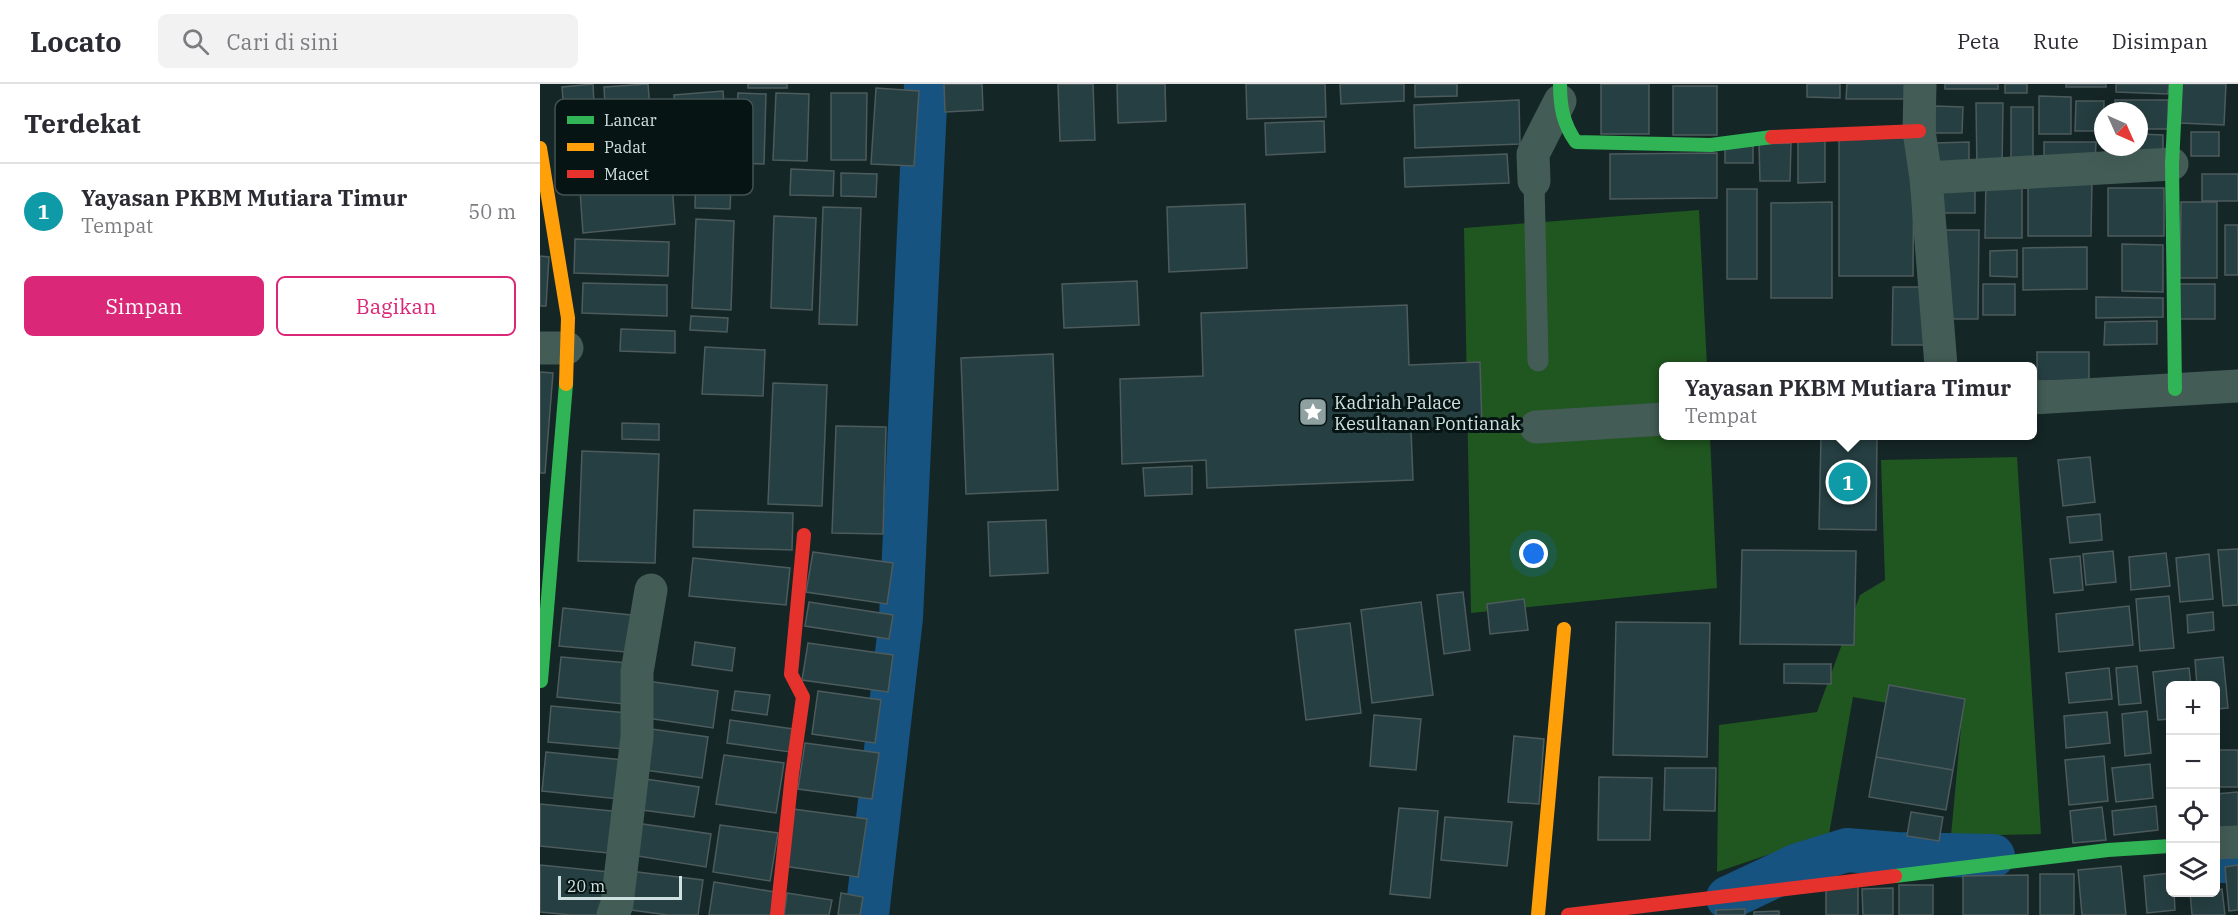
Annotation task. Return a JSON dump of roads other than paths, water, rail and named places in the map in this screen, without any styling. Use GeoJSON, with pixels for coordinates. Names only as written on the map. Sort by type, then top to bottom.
{"type":"FeatureCollection","features":[{"type":"Feature","properties":{"kind":"street"},"geometry":{"type":"LineString","coordinates":[[1920,84],[1919,131],[1926,178],[1941,362]]}},
{"type":"Feature","properties":{"kind":"street"},"geometry":{"type":"LineString","coordinates":[[2175,389],[2172,164],[2176,84]]}},
{"type":"Feature","properties":{"kind":"street"},"geometry":{"type":"LineString","coordinates":[[1560,92],[1567,132],[1576,142],[1711,145],[1777,136],[1919,131]]}},
{"type":"Feature","properties":{"kind":"street"},"geometry":{"type":"LineString","coordinates":[[1534,182],[1533,154],[1560,92]]}},
{"type":"Feature","properties":{"kind":"street"},"geometry":{"type":"LineString","coordinates":[[540,148],[568,318],[554,348],[541,681]]}},
{"type":"Feature","properties":{"kind":"street"},"geometry":{"type":"LineString","coordinates":[[1926,178],[2172,164]]}},
{"type":"Feature","properties":{"kind":"street"},"geometry":{"type":"LineString","coordinates":[[2037,398],[2238,386]]}},
{"type":"Feature","properties":{"kind":"street"},"geometry":{"type":"LineString","coordinates":[[1536,427],[1659,419]]}},
{"type":"Feature","properties":{"kind":"street"},"geometry":{"type":"LineString","coordinates":[[777,915],[792,774],[803,697],[791,674],[804,535]]}},
{"type":"Feature","properties":{"kind":"street"},"geometry":{"type":"LineString","coordinates":[[613,915],[617,904],[637,737],[638,672],[651,590]]}},
{"type":"Feature","properties":{"kind":"street"},"geometry":{"type":"LineString","coordinates":[[1538,915],[1564,629]]}},
{"type":"Feature","properties":{"kind":"street"},"geometry":{"type":"LineString","coordinates":[[2220,843],[2238,842]]}},
{"type":"Feature","properties":{"kind":"street"},"geometry":{"type":"LineString","coordinates":[[1568,915],[2108,850],[2166,846]]}},
{"type":"Feature","properties":{"kind":"lane"},"geometry":{"type":"LineString","coordinates":[[1534,182],[1538,361]]}},
{"type":"Feature","properties":{"kind":"waterway"},"geometry":{"type":"LineString","coordinates":[[867,915],[901,618],[926,84]]}},
{"type":"Feature","properties":{"kind":"waterway"},"geometry":{"type":"LineString","coordinates":[[1728,898],[1798,865],[1847,850],[1896,854],[1993,856]]}},
{"type":"Feature","properties":{"kind":"waterway"},"geometry":{"type":"LineString","coordinates":[[2220,861],[2238,861]]}},
{"type":"Feature","properties":{"kind":"place","name":"Kadriah Palace Kesultanan Pontianak"},"geometry":{"type":"Point","coordinates":[1313,412]}},
{"type":"Feature","properties":{"kind":"place","name":"Yayasan PKBM Mutiara Timur"},"geometry":{"type":"Point","coordinates":[1848,482]}}]}
